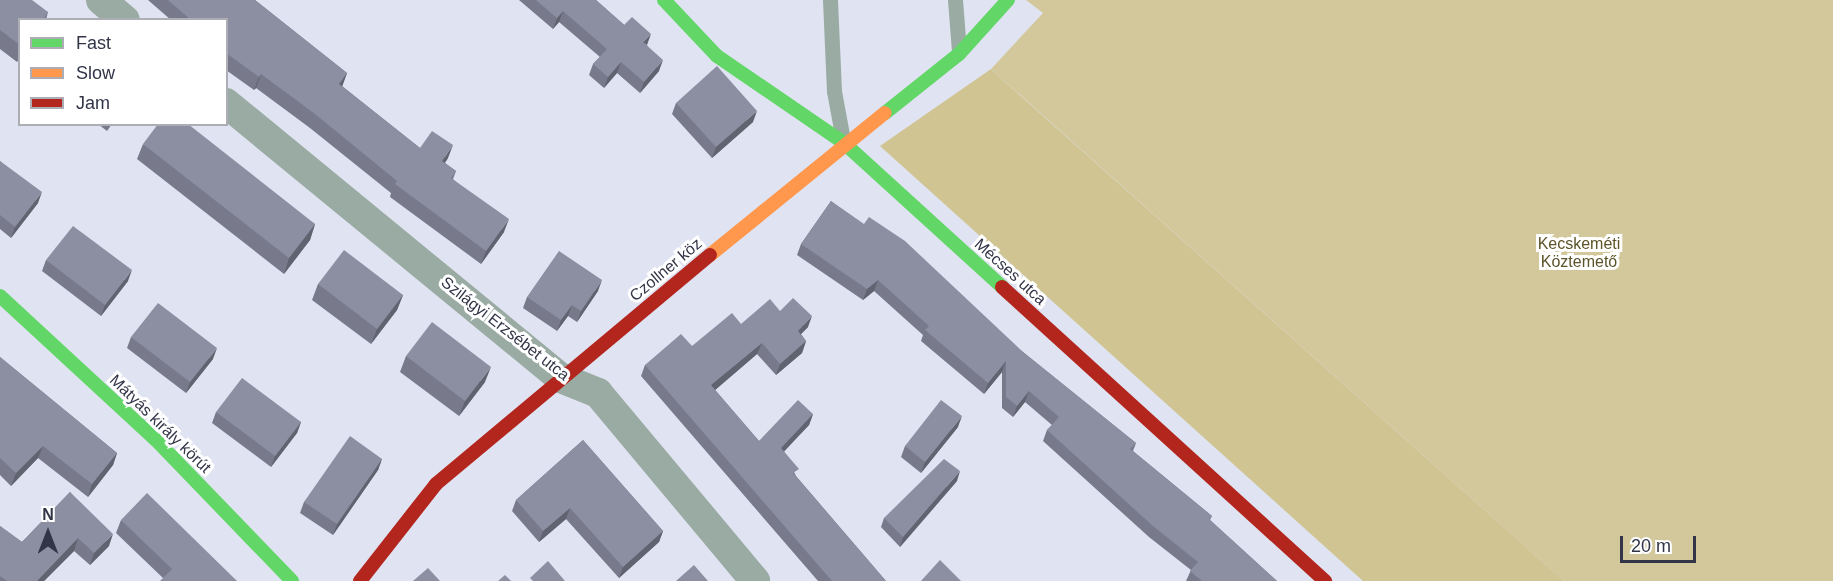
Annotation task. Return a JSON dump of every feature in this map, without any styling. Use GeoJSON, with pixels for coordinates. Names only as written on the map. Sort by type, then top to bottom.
{"type":"FeatureCollection","features":[{"type":"Feature","properties":{"kind":"street"},"geometry":{"type":"LineString","coordinates":[[101,0],[123,18]]}},
{"type":"Feature","properties":{"kind":"street","name":"Mécses utca"},"geometry":{"type":"LineString","coordinates":[[664,0],[717,56],[844,143],[1325,581]]}},
{"type":"Feature","properties":{"kind":"street","name":"Czollner köz"},"geometry":{"type":"LineString","coordinates":[[360,581],[436,484],[844,143],[959,54],[1008,0]]}},
{"type":"Feature","properties":{"kind":"street","name":"Szilágyi Erzsébet utca"},"geometry":{"type":"LineString","coordinates":[[228,105],[561,378],[598,393],[755,581]]}},
{"type":"Feature","properties":{"kind":"street","name":"Mátyás király körút"},"geometry":{"type":"LineString","coordinates":[[0,296],[156,440],[292,581]]}},
{"type":"Feature","properties":{"kind":"lane"},"geometry":{"type":"LineString","coordinates":[[830,0],[834,91],[844,143]]}},
{"type":"Feature","properties":{"kind":"lane"},"geometry":{"type":"LineString","coordinates":[[955,0],[959,54]]}},
{"type":"Feature","properties":{"kind":"green space","name":"Kecskeméti Köztemető"},"geometry":{"type":"Polygon","coordinates":[[[1026,0],[1833,0],[1833,581],[1564,581],[991,69],[1043,13],[1026,0]]]}},
{"type":"Feature","properties":{"kind":"shaded area"},"geometry":{"type":"Polygon","coordinates":[[[991,69],[1564,581],[1363,581],[880,146],[991,69]]]}},
{"type":"Feature","properties":{"kind":"building"},"geometry":{"type":"Polygon","coordinates":[[[0,0],[32,0],[48,12],[44,18],[18,18],[18,44],[0,30],[0,0]]]}},
{"type":"Feature","properties":{"kind":"building"},"geometry":{"type":"Polygon","coordinates":[[[168,0],[255,0],[347,73],[339,84],[420,148],[432,131],[453,145],[442,161],[456,171],[451,178],[509,219],[486,251],[395,184],[397,181],[315,114],[261,74],[259,77],[228,54],[228,18],[189,18],[168,0]]]}},
{"type":"Feature","properties":{"kind":"building"},"geometry":{"type":"Polygon","coordinates":[[[536,0],[596,0],[624,25],[632,17],[651,34],[643,42],[663,60],[644,82],[621,62],[608,77],[593,64],[607,49],[563,11],[557,18],[536,0]]]}},
{"type":"Feature","properties":{"kind":"building"},"geometry":{"type":"Polygon","coordinates":[[[717,66],[757,111],[716,147],[676,103],[717,66]]]}},
{"type":"Feature","properties":{"kind":"building"},"geometry":{"type":"Polygon","coordinates":[[[156,126],[191,126],[315,224],[289,258],[143,144],[156,126]]]}},
{"type":"Feature","properties":{"kind":"building"},"geometry":{"type":"Polygon","coordinates":[[[0,161],[42,192],[15,227],[0,215],[0,161]]]}},
{"type":"Feature","properties":{"kind":"building"},"geometry":{"type":"Polygon","coordinates":[[[831,201],[864,224],[869,217],[905,241],[1023,352],[1136,443],[1130,449],[1212,516],[1209,519],[1277,581],[1202,581],[1190,571],[1198,562],[1153,526],[1047,430],[1059,417],[1029,391],[1017,406],[1006,397],[1006,361],[988,383],[925,330],[929,326],[878,280],[867,289],[801,244],[831,201]]]}},
{"type":"Feature","properties":{"kind":"building"},"geometry":{"type":"Polygon","coordinates":[[[73,226],[132,270],[105,305],[46,260],[73,226]]]}},
{"type":"Feature","properties":{"kind":"building"},"geometry":{"type":"Polygon","coordinates":[[[344,250],[403,295],[377,329],[318,284],[344,250]]]}},
{"type":"Feature","properties":{"kind":"building"},"geometry":{"type":"Polygon","coordinates":[[[559,251],[602,280],[581,311],[572,305],[561,320],[527,297],[559,251]]]}},
{"type":"Feature","properties":{"kind":"building"},"geometry":{"type":"Polygon","coordinates":[[[793,298],[812,316],[798,331],[806,341],[780,364],[762,343],[711,385],[759,441],[798,400],[813,414],[781,448],[799,469],[793,473],[886,581],[832,581],[645,365],[681,334],[692,346],[732,313],[741,324],[770,299],[780,311],[793,298]]]}},
{"type":"Feature","properties":{"kind":"building"},"geometry":{"type":"Polygon","coordinates":[[[158,303],[217,348],[190,382],[131,337],[158,303]]]}},
{"type":"Feature","properties":{"kind":"building"},"geometry":{"type":"Polygon","coordinates":[[[432,322],[491,367],[465,401],[406,356],[432,322]]]}},
{"type":"Feature","properties":{"kind":"building"},"geometry":{"type":"Polygon","coordinates":[[[0,357],[117,453],[92,484],[43,446],[16,473],[0,458],[0,357]]]}},
{"type":"Feature","properties":{"kind":"building"},"geometry":{"type":"Polygon","coordinates":[[[242,378],[301,422],[275,456],[216,412],[242,378]]]}},
{"type":"Feature","properties":{"kind":"building"},"geometry":{"type":"Polygon","coordinates":[[[941,400],[962,416],[925,462],[905,446],[941,400]]]}},
{"type":"Feature","properties":{"kind":"building"},"geometry":{"type":"Polygon","coordinates":[[[350,436],[382,459],[337,524],[304,502],[350,436]]]}},
{"type":"Feature","properties":{"kind":"building"},"geometry":{"type":"Polygon","coordinates":[[[583,440],[663,531],[623,567],[570,508],[543,531],[516,500],[583,440]]]}},
{"type":"Feature","properties":{"kind":"building"},"geometry":{"type":"Polygon","coordinates":[[[944,459],[960,471],[903,537],[884,518],[944,459]]]}},
{"type":"Feature","properties":{"kind":"building"},"geometry":{"type":"Polygon","coordinates":[[[70,492],[113,534],[94,553],[78,538],[37,581],[7,581],[0,576],[0,526],[22,542],[70,492]]]}},
{"type":"Feature","properties":{"kind":"building"},"geometry":{"type":"Polygon","coordinates":[[[147,493],[237,581],[160,581],[172,569],[121,520],[147,493]]]}},
{"type":"Feature","properties":{"kind":"building"},"geometry":{"type":"Polygon","coordinates":[[[940,560],[961,581],[921,581],[940,560]]]}},
{"type":"Feature","properties":{"kind":"building"},"geometry":{"type":"Polygon","coordinates":[[[548,561],[565,581],[533,581],[530,578],[548,561]]]}},
{"type":"Feature","properties":{"kind":"building"},"geometry":{"type":"Polygon","coordinates":[[[694,565],[708,581],[676,581],[694,565]]]}},
{"type":"Feature","properties":{"kind":"building"},"geometry":{"type":"Polygon","coordinates":[[[428,568],[440,581],[413,581],[428,568]]]}},
{"type":"Feature","properties":{"kind":"building"},"geometry":{"type":"Polygon","coordinates":[[[505,575],[511,581],[498,581],[505,575]]]}},
{"type":"Feature","properties":{"kind":"traffic: fast"},"geometry":{"type":"LineString","coordinates":[[664,0],[717,56],[844,143],[1002,287]]}},
{"type":"Feature","properties":{"kind":"traffic: fast"},"geometry":{"type":"LineString","coordinates":[[885,113],[959,54],[1008,0]]}},
{"type":"Feature","properties":{"kind":"traffic: fast"},"geometry":{"type":"LineString","coordinates":[[0,296],[156,440],[292,581]]}},
{"type":"Feature","properties":{"kind":"traffic: slow"},"geometry":{"type":"LineString","coordinates":[[710,255],[885,113]]}},
{"type":"Feature","properties":{"kind":"traffic: jam"},"geometry":{"type":"LineString","coordinates":[[360,581],[436,484],[710,255]]}},
{"type":"Feature","properties":{"kind":"traffic: jam"},"geometry":{"type":"LineString","coordinates":[[1002,287],[1325,581]]}}]}
